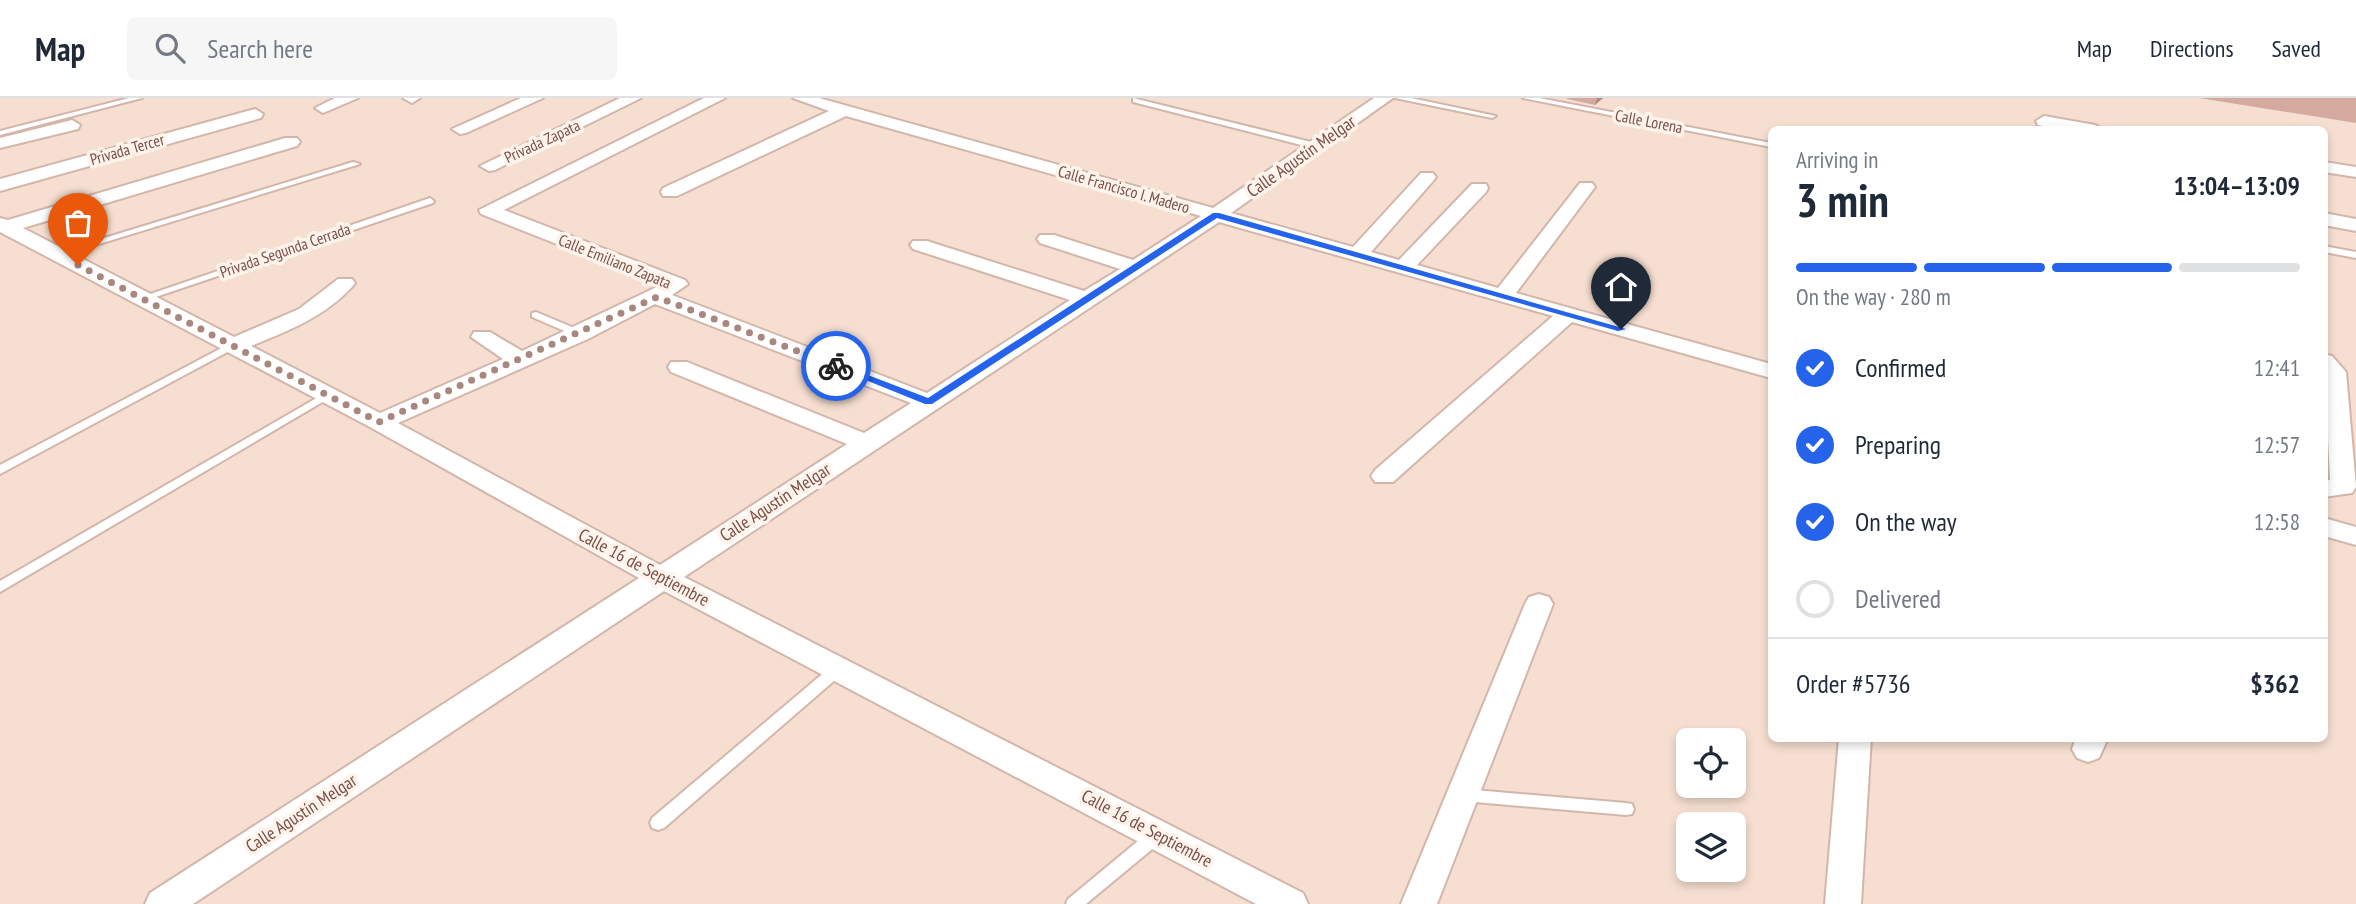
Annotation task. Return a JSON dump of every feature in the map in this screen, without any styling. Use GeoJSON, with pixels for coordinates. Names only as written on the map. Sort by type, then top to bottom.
{"type":"FeatureCollection","features":[{"type":"Feature","properties":{"kind":"street"},"geometry":{"type":"LineString","coordinates":[[323,108],[350,98]]}},
{"type":"Feature","properties":{"kind":"street"},"geometry":{"type":"LineString","coordinates":[[460,130],[535,98]]}},
{"type":"Feature","properties":{"kind":"street","name":"Privada Zapata"},"geometry":{"type":"LineString","coordinates":[[489,166],[632,98]]}},
{"type":"Feature","properties":{"kind":"street","name":"Calle Emiliano Zapata"},"geometry":{"type":"LineString","coordinates":[[379,422],[580,334],[678,284],[488,210],[718,98]]}},
{"type":"Feature","properties":{"kind":"street","name":"Calle Francisco I. Madero"},"geometry":{"type":"LineString","coordinates":[[800,98],[1768,370]]}},
{"type":"Feature","properties":{"kind":"street","name":"Calle Agustín Melgar"},"geometry":{"type":"LineString","coordinates":[[163,904],[1216,215],[1385,98]]}},
{"type":"Feature","properties":{"kind":"street"},"geometry":{"type":"LineString","coordinates":[[0,169],[240,101]]}},
{"type":"Feature","properties":{"kind":"street"},"geometry":{"type":"LineString","coordinates":[[670,192],[843,111]]}},
{"type":"Feature","properties":{"kind":"street","name":"Privada Tercer"},"geometry":{"type":"LineString","coordinates":[[0,185],[255,114]]}},
{"type":"Feature","properties":{"kind":"street"},"geometry":{"type":"LineString","coordinates":[[2044,121],[2072,126]]}},
{"type":"Feature","properties":{"kind":"street"},"geometry":{"type":"LineString","coordinates":[[0,143],[72,125]]}},
{"type":"Feature","properties":{"kind":"street"},"geometry":{"type":"LineString","coordinates":[[3,226],[291,142]]}},
{"type":"Feature","properties":{"kind":"street"},"geometry":{"type":"LineString","coordinates":[[2328,168],[2356,172]]}},
{"type":"Feature","properties":{"kind":"street"},"geometry":{"type":"LineString","coordinates":[[1357,255],[1427,177]]}},
{"type":"Feature","properties":{"kind":"street"},"geometry":{"type":"LineString","coordinates":[[1502,296],[1586,187]]}},
{"type":"Feature","properties":{"kind":"street"},"geometry":{"type":"LineString","coordinates":[[1403,268],[1479,188]]}},
{"type":"Feature","properties":{"kind":"street"},"geometry":{"type":"LineString","coordinates":[[2328,220],[2356,225]]}},
{"type":"Feature","properties":{"kind":"street","name":"Calle 16 de Septiembre"},"geometry":{"type":"LineString","coordinates":[[3,226],[379,422],[660,577],[1290,904]]}},
{"type":"Feature","properties":{"kind":"street"},"geometry":{"type":"LineString","coordinates":[[1047,239],[1135,267]]}},
{"type":"Feature","properties":{"kind":"street"},"geometry":{"type":"LineString","coordinates":[[920,245],[1087,299]]}},
{"type":"Feature","properties":{"kind":"street"},"geometry":{"type":"LineString","coordinates":[[231,346],[313,310],[335,295],[345,283]]}},
{"type":"Feature","properties":{"kind":"street"},"geometry":{"type":"LineString","coordinates":[[657,297],[929,402]]}},
{"type":"Feature","properties":{"kind":"street"},"geometry":{"type":"LineString","coordinates":[[1384,476],[1568,314]]}},
{"type":"Feature","properties":{"kind":"street"},"geometry":{"type":"LineString","coordinates":[[482,337],[520,360]]}},
{"type":"Feature","properties":{"kind":"street"},"geometry":{"type":"LineString","coordinates":[[2328,365],[2334,372],[2343,487],[2328,489]]}},
{"type":"Feature","properties":{"kind":"street"},"geometry":{"type":"LineString","coordinates":[[679,368],[866,443]]}},
{"type":"Feature","properties":{"kind":"street"},"geometry":{"type":"LineString","coordinates":[[2328,528],[2356,536]]}},
{"type":"Feature","properties":{"kind":"street"},"geometry":{"type":"LineString","coordinates":[[1419,904],[1539,604]]}},
{"type":"Feature","properties":{"kind":"street"},"geometry":{"type":"LineString","coordinates":[[1843,904],[1855,742]]}},
{"type":"Feature","properties":{"kind":"lane"},"geometry":{"type":"LineString","coordinates":[[0,133],[138,98]]}},
{"type":"Feature","properties":{"kind":"lane"},"geometry":{"type":"LineString","coordinates":[[1399,98],[1492,116]]}},
{"type":"Feature","properties":{"kind":"lane","name":"Calle Lorena"},"geometry":{"type":"LineString","coordinates":[[1527,98],[1768,144]]}},
{"type":"Feature","properties":{"kind":"lane"},"geometry":{"type":"LineString","coordinates":[[1136,100],[1316,146]]}},
{"type":"Feature","properties":{"kind":"lane"},"geometry":{"type":"LineString","coordinates":[[57,254],[356,164]]}},
{"type":"Feature","properties":{"kind":"lane","name":"Privada Segunda Cerrada"},"geometry":{"type":"LineString","coordinates":[[141,299],[430,201]]}},
{"type":"Feature","properties":{"kind":"lane"},"geometry":{"type":"LineString","coordinates":[[2328,250],[2356,255]]}},
{"type":"Feature","properties":{"kind":"lane"},"geometry":{"type":"LineString","coordinates":[[536,315],[580,334]]}},
{"type":"Feature","properties":{"kind":"lane"},"geometry":{"type":"LineString","coordinates":[[0,470],[231,346]]}},
{"type":"Feature","properties":{"kind":"lane"},"geometry":{"type":"LineString","coordinates":[[0,587],[327,395]]}},
{"type":"Feature","properties":{"kind":"lane"},"geometry":{"type":"LineString","coordinates":[[658,824],[838,669]]}},
{"type":"Feature","properties":{"kind":"lane"},"geometry":{"type":"LineString","coordinates":[[1463,795],[1626,809]]}},
{"type":"Feature","properties":{"kind":"lane"},"geometry":{"type":"LineString","coordinates":[[1074,904],[1159,834]]}},
{"type":"Feature","properties":{"kind":"shaded area"},"geometry":{"type":"Polygon","coordinates":[[[0,98],[2356,98],[2356,904],[0,904],[0,98]]]}},
{"type":"Feature","properties":{"kind":"way so far"},"geometry":{"type":"LineString","coordinates":[[78,265],[379,422],[580,334],[657,297],[836,366]]}},
{"type":"Feature","properties":{"kind":"route"},"geometry":{"type":"LineString","coordinates":[[836,366],[929,402],[1216,215],[1621,329]]}}]}
